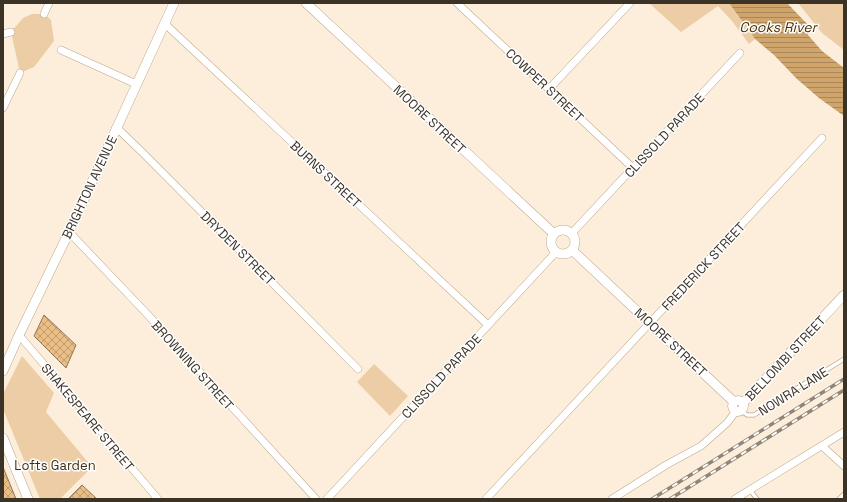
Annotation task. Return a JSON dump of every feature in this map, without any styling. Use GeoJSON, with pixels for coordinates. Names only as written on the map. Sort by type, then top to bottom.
{"type":"FeatureCollection","features":[{"type":"Feature","properties":{"kind":"street"},"geometry":{"type":"LineString","coordinates":[[44,14],[49,3]]}},
{"type":"Feature","properties":{"kind":"street","name":"BRIGHTON AVENUE"},"geometry":{"type":"LineString","coordinates":[[3,371],[174,3]]}},
{"type":"Feature","properties":{"kind":"street","name":"MOORE STREET"},"geometry":{"type":"LineString","coordinates":[[306,3],[554,234]]}},
{"type":"Feature","properties":{"kind":"street","name":"COWPER STREET"},"geometry":{"type":"LineString","coordinates":[[457,3],[633,168]]}},
{"type":"Feature","properties":{"kind":"street"},"geometry":{"type":"LineString","coordinates":[[549,89],[630,3]]}},
{"type":"Feature","properties":{"kind":"street","name":"BURNS STREET"},"geometry":{"type":"LineString","coordinates":[[164,23],[488,325]]}},
{"type":"Feature","properties":{"kind":"street"},"geometry":{"type":"LineString","coordinates":[[3,34],[11,32]]}},
{"type":"Feature","properties":{"kind":"street"},"geometry":{"type":"LineString","coordinates":[[61,50],[136,84]]}},
{"type":"Feature","properties":{"kind":"street","name":"CLISSOLD PARADE"},"geometry":{"type":"LineString","coordinates":[[571,234],[740,53]]}},
{"type":"Feature","properties":{"kind":"street"},"geometry":{"type":"LineString","coordinates":[[3,108],[20,73]]}},
{"type":"Feature","properties":{"kind":"street","name":"DRYDEN STREET"},"geometry":{"type":"LineString","coordinates":[[116,128],[143,153],[358,369]]}},
{"type":"Feature","properties":{"kind":"street","name":"FREDERICK STREET"},"geometry":{"type":"LineString","coordinates":[[486,499],[822,138]]}},
{"type":"Feature","properties":{"kind":"street"},"geometry":{"type":"LineString","coordinates":[[564,231],[571,234],[574,241],[572,250],[563,254],[556,252],[552,247],[551,242],[554,234],[564,231]]}},
{"type":"Feature","properties":{"kind":"street","name":"BROWNING STREET"},"geometry":{"type":"LineString","coordinates":[[68,232],[153,321],[316,499]]}},
{"type":"Feature","properties":{"kind":"street","name":"MOORE STREET"},"geometry":{"type":"LineString","coordinates":[[572,250],[739,407]]}},
{"type":"Feature","properties":{"kind":"street","name":"CLISSOLD PARADE"},"geometry":{"type":"LineString","coordinates":[[327,499],[556,252]]}},
{"type":"Feature","properties":{"kind":"street","name":"BELLOMBI STREET"},"geometry":{"type":"LineString","coordinates":[[739,407],[844,295]]}},
{"type":"Feature","properties":{"kind":"street","name":"SHAKESPEARE STREET"},"geometry":{"type":"LineString","coordinates":[[19,335],[158,499]]}},
{"type":"Feature","properties":{"kind":"street"},"geometry":{"type":"LineString","coordinates":[[612,499],[666,465],[701,446],[727,423],[739,407]]}},
{"type":"Feature","properties":{"kind":"street"},"geometry":{"type":"LineString","coordinates":[[735,499],[844,432]]}},
{"type":"Feature","properties":{"kind":"street"},"geometry":{"type":"LineString","coordinates":[[3,438],[28,499]]}},
{"type":"Feature","properties":{"kind":"street"},"geometry":{"type":"LineString","coordinates":[[822,446],[844,466]]}},
{"type":"Feature","properties":{"kind":"lane","name":"NOWRA LANE"},"geometry":{"type":"LineString","coordinates":[[739,407],[747,415],[754,415],[844,359]]}},
{"type":"Feature","properties":{"kind":"lane"},"geometry":{"type":"LineString","coordinates":[[750,490],[757,499]]}},
{"type":"Feature","properties":{"kind":"lane"},"geometry":{"type":"LineString","coordinates":[[839,499],[844,494]]}},
{"type":"Feature","properties":{"kind":"green space"},"geometry":{"type":"Polygon","coordinates":[[[649,3],[729,3],[755,39],[749,44],[732,21],[718,6],[681,32],[649,3]]]}},
{"type":"Feature","properties":{"kind":"green space"},"geometry":{"type":"Polygon","coordinates":[[[798,3],[844,3],[844,50],[822,33],[798,3]]]}},
{"type":"Feature","properties":{"kind":"green space"},"geometry":{"type":"Polygon","coordinates":[[[32,14],[44,14],[51,20],[54,41],[34,67],[20,73],[11,32],[23,18],[32,14]]]}},
{"type":"Feature","properties":{"kind":"green space","name":"Lofts Garden"},"geometry":{"type":"Polygon","coordinates":[[[22,356],[54,393],[46,412],[92,467],[60,499],[40,499],[3,409],[3,394],[22,356]]]}},
{"type":"Feature","properties":{"kind":"green space"},"geometry":{"type":"Polygon","coordinates":[[[374,364],[408,396],[390,416],[357,382],[374,364]]]}},
{"type":"Feature","properties":{"kind":"water","name":"Cooks River"},"geometry":{"type":"Polygon","coordinates":[[[729,3],[787,3],[810,27],[808,35],[822,51],[844,68],[844,116],[819,98],[797,79],[774,55],[755,39],[729,3]]]}},
{"type":"Feature","properties":{"kind":"building"},"geometry":{"type":"Polygon","coordinates":[[[44,315],[76,345],[66,368],[34,336],[44,315]]]}},
{"type":"Feature","properties":{"kind":"building"},"geometry":{"type":"Polygon","coordinates":[[[3,467],[16,499],[3,499],[3,467]]]}},
{"type":"Feature","properties":{"kind":"building"},"geometry":{"type":"Polygon","coordinates":[[[82,485],[97,499],[68,499],[82,485]]]}},
{"type":"Feature","properties":{"kind":"railway"},"geometry":{"type":"LineString","coordinates":[[652,499],[844,379]]}},
{"type":"Feature","properties":{"kind":"railway"},"geometry":{"type":"LineString","coordinates":[[670,499],[844,390]]}}]}
